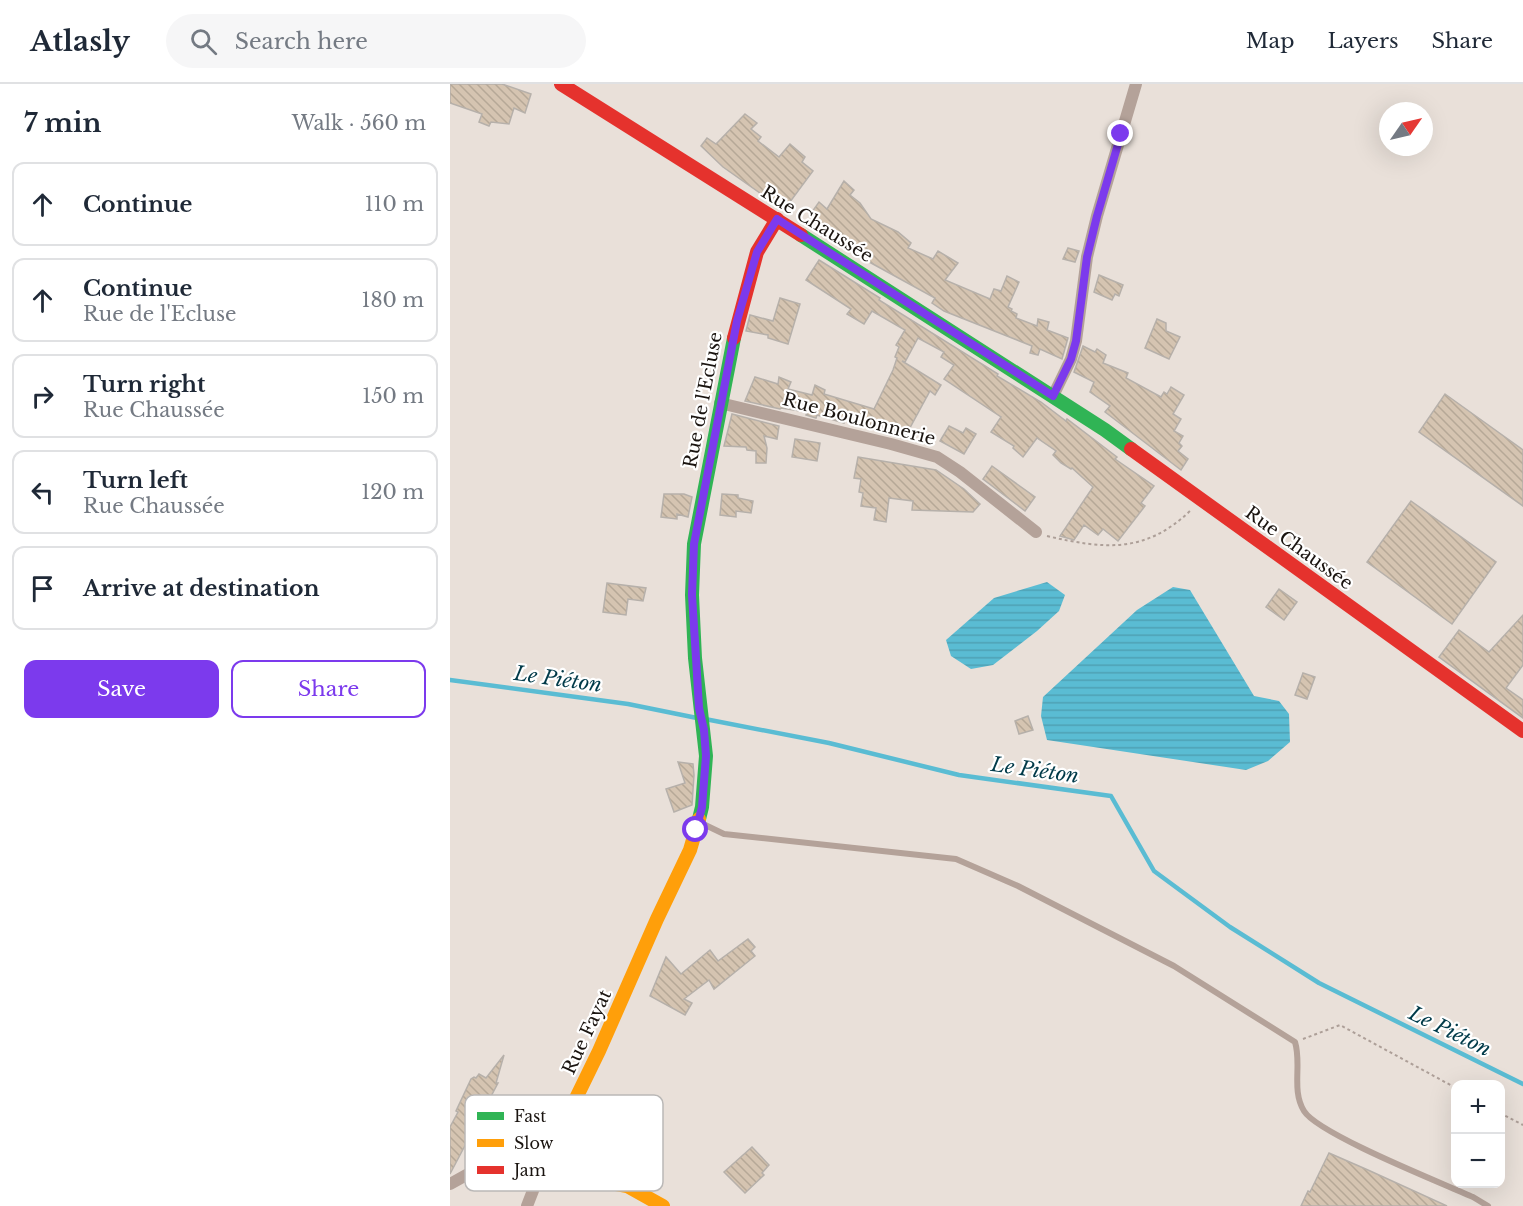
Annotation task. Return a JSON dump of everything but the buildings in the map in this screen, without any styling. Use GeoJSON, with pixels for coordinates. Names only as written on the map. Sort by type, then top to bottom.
{"type":"FeatureCollection","features":[{"type":"Feature","properties":{"kind":"street","name":"Rue Chaussée"},"geometry":{"type":"LineString","coordinates":[[561,84],[777,219],[1105,430],[1523,731]]}},
{"type":"Feature","properties":{"kind":"street"},"geometry":{"type":"LineString","coordinates":[[1053,396],[1071,359],[1076,341],[1087,257],[1136,84]]}},
{"type":"Feature","properties":{"kind":"street","name":"Rue de l'Ecluse"},"geometry":{"type":"LineString","coordinates":[[699,708],[692,595],[694,544],[737,321],[757,252],[777,219]]}},
{"type":"Feature","properties":{"kind":"street","name":"Rue Boulonnerie"},"geometry":{"type":"LineString","coordinates":[[720,402],[937,457],[960,472],[1036,532]]}},
{"type":"Feature","properties":{"kind":"street","name":"Rue Fayat"},"geometry":{"type":"LineString","coordinates":[[577,1095],[690,850],[705,789],[706,756],[699,708]]}},
{"type":"Feature","properties":{"kind":"street"},"geometry":{"type":"LineString","coordinates":[[450,1184],[465,1176]]}},
{"type":"Feature","properties":{"kind":"street"},"geometry":{"type":"LineString","coordinates":[[527,1206],[533,1191]]}},
{"type":"Feature","properties":{"kind":"street"},"geometry":{"type":"LineString","coordinates":[[636,1191],[663,1206]]}},
{"type":"Feature","properties":{"kind":"lane"},"geometry":{"type":"LineString","coordinates":[[698,822],[724,834],[956,860],[1018,886],[1174,966],[1295,1042],[1299,1053],[1299,1095],[1304,1111],[1315,1122],[1342,1138],[1473,1197],[1488,1206]]}},
{"type":"Feature","properties":{"kind":"path"},"geometry":{"type":"LineString","coordinates":[[1036,532],[1088,544],[1111,546],[1136,544],[1162,531],[1201,500]]}},
{"type":"Feature","properties":{"kind":"path"},"geometry":{"type":"LineString","coordinates":[[1295,1042],[1340,1024],[1451,1086]]}},
{"type":"Feature","properties":{"kind":"path"},"geometry":{"type":"LineString","coordinates":[[1505,1116],[1523,1125]]}},
{"type":"Feature","properties":{"kind":"water"},"geometry":{"type":"Polygon","coordinates":[[[1047,582],[1065,595],[1059,611],[993,665],[971,669],[951,656],[946,640],[994,598],[1047,582]]]}},
{"type":"Feature","properties":{"kind":"water"},"geometry":{"type":"Polygon","coordinates":[[[1173,587],[1190,590],[1254,696],[1279,701],[1289,714],[1290,742],[1268,761],[1246,770],[1047,740],[1041,716],[1043,697],[1137,610],[1173,587]]]}},
{"type":"Feature","properties":{"kind":"waterway","name":"Le Piéton"},"geometry":{"type":"LineString","coordinates":[[450,680],[628,704],[697,718]]}},
{"type":"Feature","properties":{"kind":"waterway","name":"Le Piéton"},"geometry":{"type":"LineString","coordinates":[[705,719],[829,743],[959,775],[1111,796],[1154,871],[1230,927],[1319,983],[1523,1084]]}},
{"type":"Feature","properties":{"kind":"traffic: fast"},"geometry":{"type":"LineString","coordinates":[[801,235],[1131,449]]}},
{"type":"Feature","properties":{"kind":"traffic: fast"},"geometry":{"type":"LineString","coordinates":[[699,819],[706,756],[695,658],[692,595],[694,544],[734,338]]}},
{"type":"Feature","properties":{"kind":"traffic: slow"},"geometry":{"type":"LineString","coordinates":[[578,1095],[690,850],[699,819]]}},
{"type":"Feature","properties":{"kind":"traffic: slow"},"geometry":{"type":"LineString","coordinates":[[636,1191],[663,1206]]}},
{"type":"Feature","properties":{"kind":"traffic: jam"},"geometry":{"type":"LineString","coordinates":[[561,84],[801,235]]}},
{"type":"Feature","properties":{"kind":"traffic: jam"},"geometry":{"type":"LineString","coordinates":[[734,338],[757,252],[777,219]]}},
{"type":"Feature","properties":{"kind":"traffic: jam"},"geometry":{"type":"LineString","coordinates":[[1131,449],[1523,731]]}},
{"type":"Feature","properties":{"kind":"route"},"geometry":{"type":"LineString","coordinates":[[696,830],[705,789],[706,756],[699,708],[692,595],[694,544],[737,321],[757,252],[777,219],[1053,396],[1071,359],[1076,341],[1087,257],[1121,134]]}}]}
